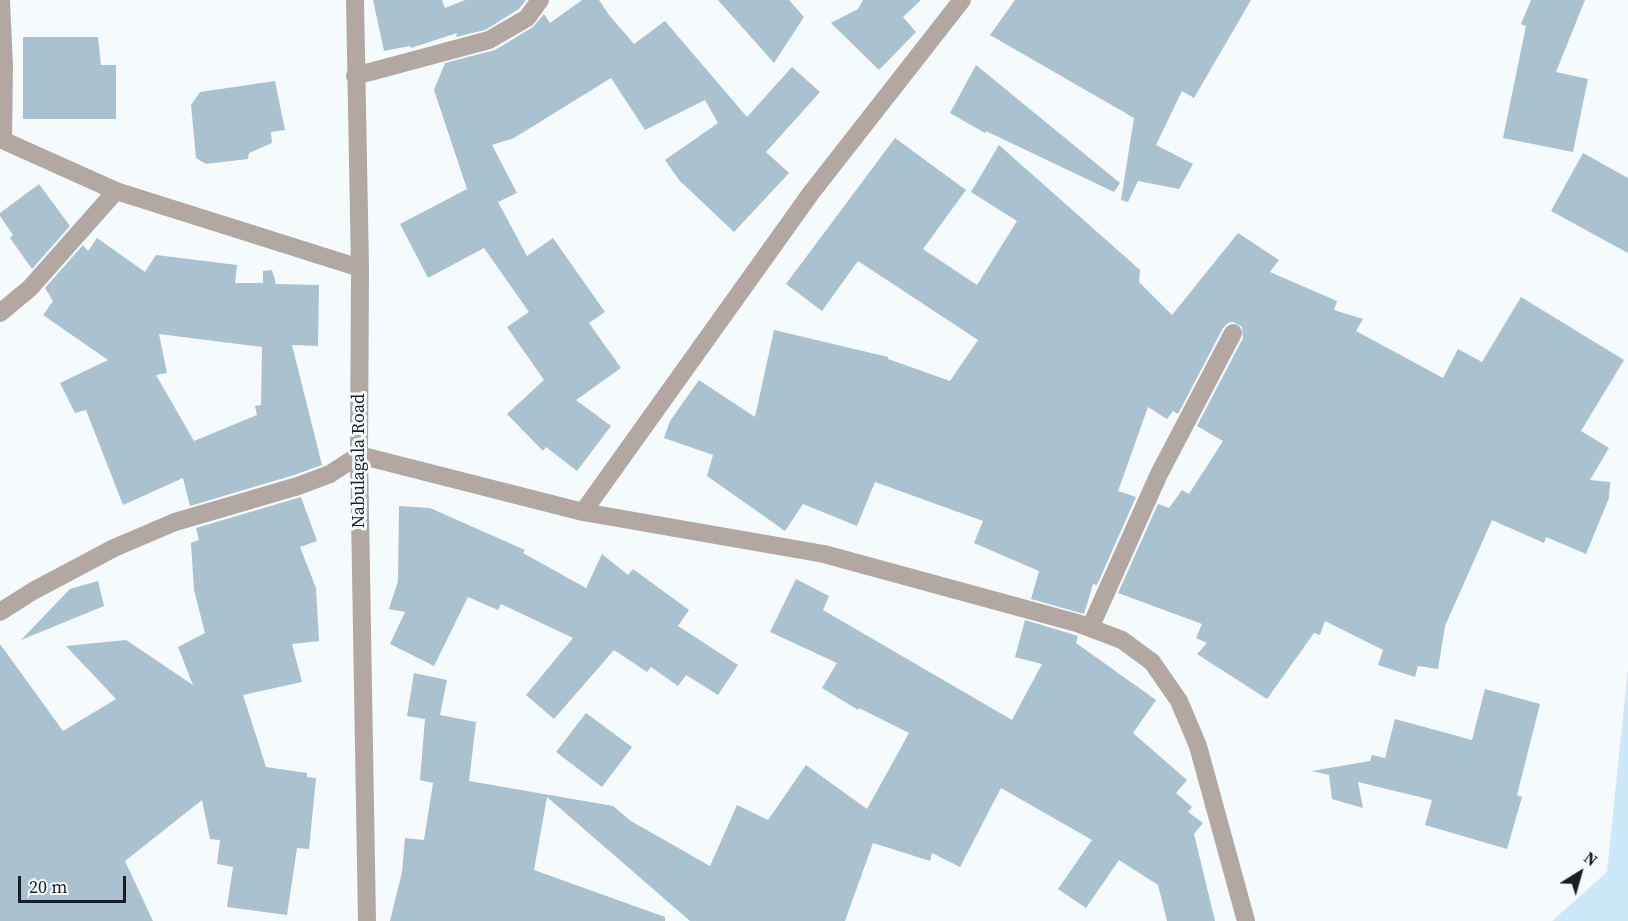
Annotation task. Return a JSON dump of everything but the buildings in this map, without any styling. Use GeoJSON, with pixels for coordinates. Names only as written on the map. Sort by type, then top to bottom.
{"type":"FeatureCollection","features":[{"type":"Feature","properties":{"kind":"street"},"geometry":{"type":"LineString","coordinates":[[1,0],[4,67],[1,139],[116,190],[360,268]]}},
{"type":"Feature","properties":{"kind":"street","name":"Nabulagala Road"},"geometry":{"type":"LineString","coordinates":[[355,0],[360,268],[359,455],[367,921]]}},
{"type":"Feature","properties":{"kind":"street"},"geometry":{"type":"LineString","coordinates":[[355,76],[489,40],[527,18],[540,0]]}},
{"type":"Feature","properties":{"kind":"street"},"geometry":{"type":"LineString","coordinates":[[583,512],[811,193],[962,0]]}},
{"type":"Feature","properties":{"kind":"street"},"geometry":{"type":"LineString","coordinates":[[0,313],[30,288],[116,190]]}},
{"type":"Feature","properties":{"kind":"street"},"geometry":{"type":"LineString","coordinates":[[1090,628],[1159,474],[1233,333]]}},
{"type":"Feature","properties":{"kind":"street"},"geometry":{"type":"LineString","coordinates":[[0,612],[33,591],[114,548],[175,522],[298,486],[330,474],[359,455],[583,512],[824,554],[1090,628],[1122,640],[1152,662],[1179,701],[1198,746],[1246,921]]}},
{"type":"Feature","properties":{"kind":"shaded area"},"geometry":{"type":"Polygon","coordinates":[[[1628,667],[1628,921],[1552,921],[1607,872],[1628,667]]]}}]}
